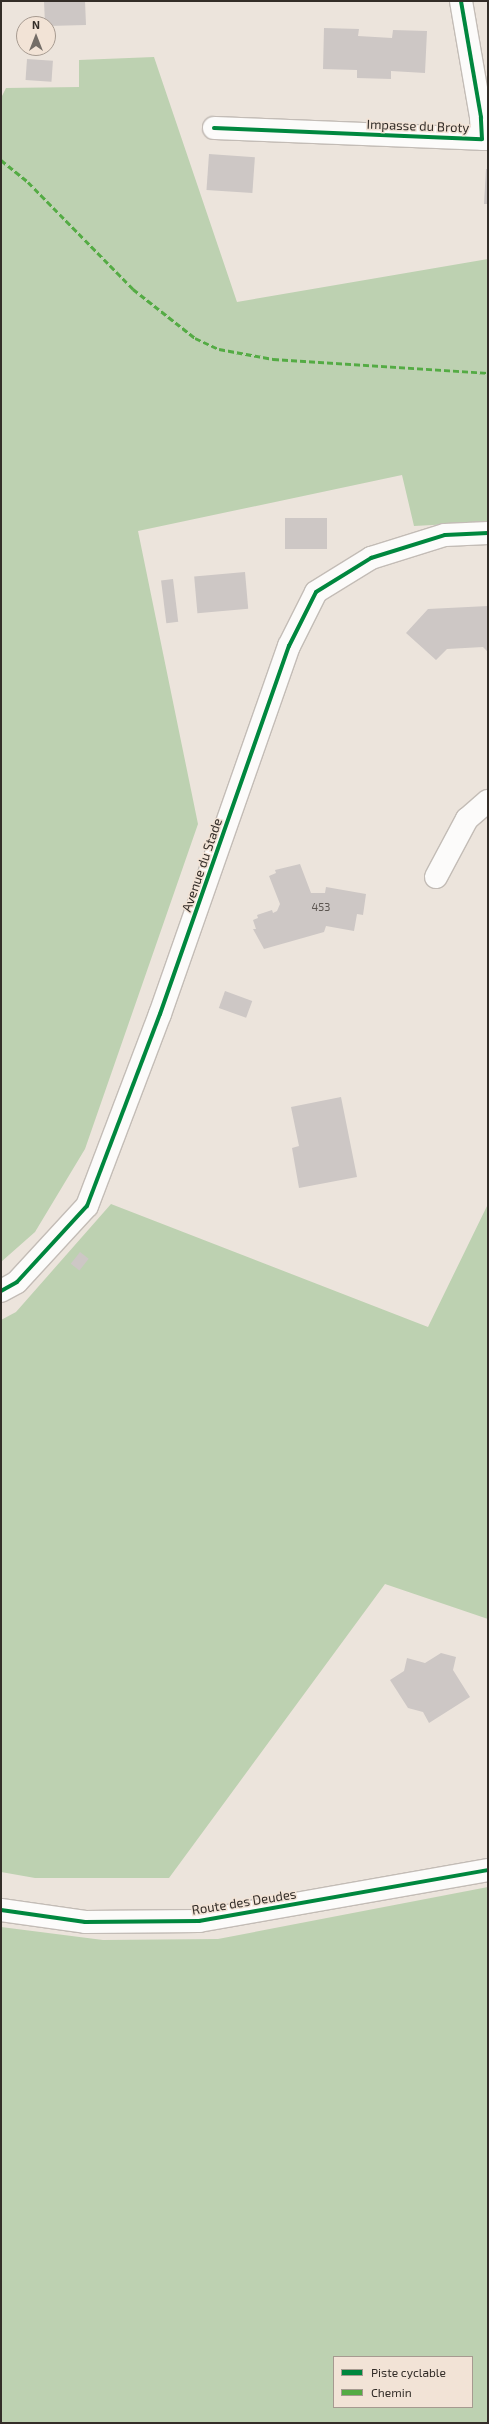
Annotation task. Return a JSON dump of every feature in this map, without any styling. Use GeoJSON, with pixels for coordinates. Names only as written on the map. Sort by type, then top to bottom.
{"type":"FeatureCollection","features":[{"type":"Feature","properties":{"kind":"street","name":"Impasse du Broty"},"geometry":{"type":"LineString","coordinates":[[214,128],[485,139],[461,1]]}},
{"type":"Feature","properties":{"kind":"street","name":"Avenue du Stade"},"geometry":{"type":"LineString","coordinates":[[1,1292],[17,1282],[87,1206],[160,1014],[289,646],[316,592],[371,558],[445,535],[488,533]]}},
{"type":"Feature","properties":{"kind":"street"},"geometry":{"type":"LineString","coordinates":[[436,877],[467,819],[488,801]]}},
{"type":"Feature","properties":{"kind":"street","name":"Route des Deudes"},"geometry":{"type":"LineString","coordinates":[[1,1910],[86,1922],[199,1921],[488,1870]]}},
{"type":"Feature","properties":{"kind":"green space"},"geometry":{"type":"Polygon","coordinates":[[[154,57],[237,302],[488,259],[488,522],[414,526],[402,475],[138,531],[198,824],[85,1149],[35,1232],[1,1262],[1,98],[6,88],[79,87],[79,60],[154,57]]]}},
{"type":"Feature","properties":{"kind":"green space"},"geometry":{"type":"Polygon","coordinates":[[[111,1204],[428,1327],[488,1204],[488,1619],[385,1584],[169,1878],[35,1878],[1,1872],[1,1320],[16,1312],[111,1204]]]}},
{"type":"Feature","properties":{"kind":"green space"},"geometry":{"type":"Polygon","coordinates":[[[488,1887],[488,2423],[1,2423],[1,1927],[103,1940],[218,1939],[488,1887]]]}},
{"type":"Feature","properties":{"kind":"building"},"geometry":{"type":"Polygon","coordinates":[[[44,1],[85,1],[86,25],[56,26],[56,16],[45,16],[44,1]]]}},
{"type":"Feature","properties":{"kind":"building"},"geometry":{"type":"Polygon","coordinates":[[[324,28],[359,29],[358,36],[392,38],[393,30],[427,31],[425,73],[391,71],[391,79],[357,78],[357,70],[323,69],[324,28]]]}},
{"type":"Feature","properties":{"kind":"building"},"geometry":{"type":"Polygon","coordinates":[[[27,59],[53,61],[51,82],[26,80],[27,59]]]}},
{"type":"Feature","properties":{"kind":"building"},"geometry":{"type":"Polygon","coordinates":[[[209,154],[255,157],[252,193],[206,190],[209,154]]]}},
{"type":"Feature","properties":{"kind":"building"},"geometry":{"type":"Polygon","coordinates":[[[486,169],[488,169],[488,204],[484,204],[486,169]]]}},
{"type":"Feature","properties":{"kind":"building"},"geometry":{"type":"Polygon","coordinates":[[[285,518],[327,518],[327,549],[285,549],[285,518]]]}},
{"type":"Feature","properties":{"kind":"building"},"geometry":{"type":"Polygon","coordinates":[[[245,572],[248,609],[197,613],[194,576],[245,572]]]}},
{"type":"Feature","properties":{"kind":"building"},"geometry":{"type":"Polygon","coordinates":[[[173,579],[178,622],[166,623],[161,580],[173,579]]]}},
{"type":"Feature","properties":{"kind":"building"},"geometry":{"type":"Polygon","coordinates":[[[488,606],[488,652],[483,647],[447,649],[436,660],[406,633],[428,609],[488,606]]]}},
{"type":"Feature","properties":{"kind":"building"},"geometry":{"type":"Polygon","coordinates":[[[300,864],[311,893],[325,893],[326,887],[366,894],[363,915],[357,914],[354,931],[326,926],[324,932],[264,949],[253,929],[256,929],[253,920],[258,918],[257,915],[272,910],[273,913],[277,911],[280,904],[269,876],[276,873],[275,870],[300,864]]]}},
{"type":"Feature","properties":{"kind":"building"},"geometry":{"type":"Polygon","coordinates":[[[225,991],[252,1001],[246,1018],[219,1008],[225,991]]]}},
{"type":"Feature","properties":{"kind":"building"},"geometry":{"type":"Polygon","coordinates":[[[341,1097],[357,1177],[299,1188],[292,1148],[299,1146],[291,1107],[341,1097]]]}},
{"type":"Feature","properties":{"kind":"building"},"geometry":{"type":"Polygon","coordinates":[[[80,1252],[89,1259],[79,1271],[71,1264],[80,1252]]]}},
{"type":"Feature","properties":{"kind":"building"},"geometry":{"type":"Polygon","coordinates":[[[441,1653],[456,1657],[453,1670],[470,1697],[429,1723],[423,1712],[408,1708],[390,1680],[404,1671],[407,1658],[425,1663],[441,1653]]]}},
{"type":"Feature","properties":{"kind":"marked path"},"geometry":{"type":"LineString","coordinates":[[1,160],[28,182],[133,289],[195,338],[219,349],[273,359],[488,373]]}},
{"type":"Feature","properties":{"kind":"cycle path"},"geometry":{"type":"LineString","coordinates":[[214,128],[482,139],[481,117],[461,1]]}},
{"type":"Feature","properties":{"kind":"cycle path"},"geometry":{"type":"LineString","coordinates":[[1,1291],[17,1282],[87,1206],[160,1014],[289,646],[316,592],[371,558],[445,535],[488,533]]}},
{"type":"Feature","properties":{"kind":"cycle path"},"geometry":{"type":"LineString","coordinates":[[1,1910],[85,1922],[199,1921],[488,1870]]}}]}
